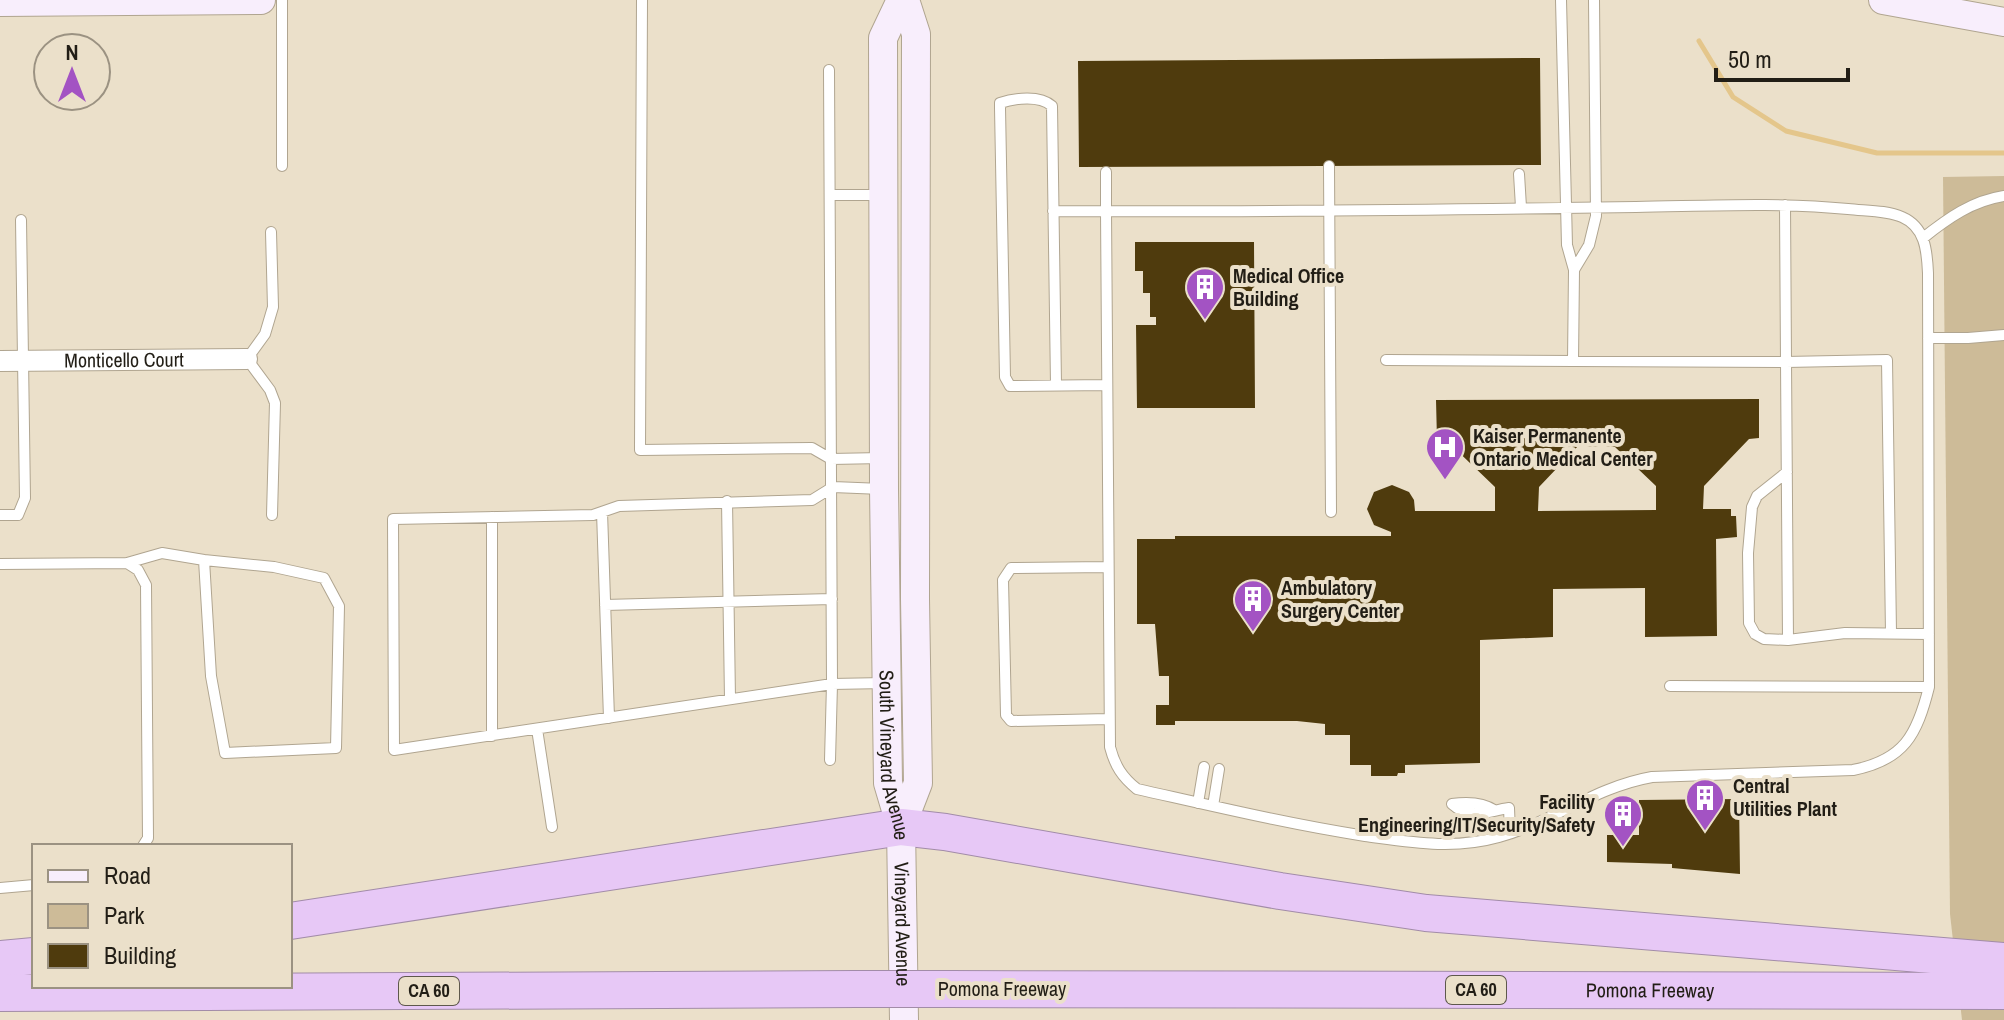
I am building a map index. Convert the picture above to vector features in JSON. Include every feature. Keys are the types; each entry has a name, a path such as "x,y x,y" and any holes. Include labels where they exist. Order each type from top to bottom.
{"highway":[{"path":"292,921 901,827 1426,913 2004,961"},
{"path":"0,959 32,956"},
{"name":"Pomona Freeway","path":"0,993 857,989 2004,991"}],"main road":[{"path":"0,2 261,0"},
{"name":"South Vineyard Avenue","path":"901,827 888,783 883,38 903,0"},
{"name":"South Vineyard Avenue","path":"901,827 918,783 915,599 916,34 903,0"},
{"path":"1883,0 2004,22"},
{"name":"Vineyard Avenue","path":"901,827 904,1020"}],"street":[{"name":"Monticello Court","path":"0,361 247,359"}],"lane":[{"path":"282,0 282,166"},
{"path":"642,0 640,450 812,448 831,459 884,458"},
{"path":"1561,0 1567,245 1574,270 1573,361"},
{"path":"1574,270 1589,245 1596,208 1594,0"},
{"path":"829,70 833,487 830,760"},
{"path":"1056,385 1052,106 1042,100 1000,103 1005,377 1010,386 1107,385"},
{"path":"1329,166 1331,512"},
{"path":"1053,211 1106,211 1329,210 1521,207 1596,208 1785,205 1889,213 1913,223 1923,238 1928,273 1929,687 1920,719 1906,745 1884,761 1871,766 1824,773 1642,778 1601,790 1534,825 1451,845 1424,844 1294,825 1137,789 1114,764 1110,747 1109,719 1106,211 1106,172"},
{"path":"1519,174 1521,207"},
{"path":"830,195 884,195"},
{"path":"1923,238 1950,216 1985,199 2004,196"},
{"path":"1785,205 1788,640"},
{"path":"0,515 18,515 25,498 21,220"},
{"path":"271,232 273,307 265,334 247,359 270,390 275,403 272,515"},
{"path":"1928,338 2004,335"},
{"path":"1386,360 1887,360 1891,633"},
{"path":"1787,472 1757,496 1752,507 1748,553 1749,623 1755,634 1764,639 1788,640 1845,633 1929,634"},
{"path":"884,489 833,487 812,500 619,506 593,515 393,519 394,750 832,684 887,683"},
{"path":"727,501 730,699"},
{"path":"602,512 609,718"},
{"path":"492,517 492,736"},
{"path":"0,564 127,563 162,553 274,567 324,578 339,606 336,748 225,753 211,676 204,560"},
{"path":"127,563 138,570 146,585 148,838 144,844"},
{"path":"1108,567 1011,568 1003,580 1006,715 1011,721 1109,719"},
{"path":"605,605 832,599"},
{"path":"1670,686 1929,687"},
{"path":"537,729 552,827"},
{"path":"1198,803 1204,767"},
{"path":"1213,806 1219,769"},
{"path":"1494,810 1509,808 1510,833"},
{"path":"0,888 32,885"}],"green space":[{"path":"2004,176 2004,1020 1962,1020 1950,914 1943,177"}],"building":[{"path":"1540,58 1541,165 1079,167 1078,61"},
{"name":"Medical Office Building","path":"1135,242 1254,242 1255,408 1137,408 1136,325 1156,325 1156,317 1150,317 1150,293 1143,293 1143,271 1135,271"},
{"path":"1759,399 1759,438 1749,439 1704,486 1703,509 1731,509 1731,516 1736,516 1737,537 1716,539 1717,636 1645,637 1645,588 1553,589 1553,637 1480,640 1480,763 1405,765 1405,773 1398,773 1397,776 1371,776 1371,765 1350,765 1350,735 1325,735 1325,724 1297,721 1175,721 1175,725 1156,725 1156,705 1169,705 1169,676 1159,676 1155,624 1137,624 1137,539 1175,539 1175,536 1391,536 1391,532 1374,525 1367,509 1374,492 1392,485 1409,492 1415,511 1495,511 1495,487 1446,440 1437,440 1436,400","holes":["1578,446 1615,447 1656,486 1656,510 1538,511 1539,487"]},
{"name":"Central Utilities Plant","path":"1739,799 1740,874 1672,868 1672,864 1607,862 1607,835 1639,835 1639,800"}],"waterway":[{"path":"1699,41 1733,97 1786,131 1877,153 2004,153"}],"place":[{"name":"Medical Office Building","path":"1205,321"},
{"name":"Kaiser Permanente Ontario Medical Center","path":"1445,481"},
{"name":"Ambulatory Surgery Center","path":"1253,633"},
{"name":"Central Utilities Plant","path":"1705,832"},
{"name":"Facility Engineering/IT/Security/Safety","path":"1623,848"}]}
